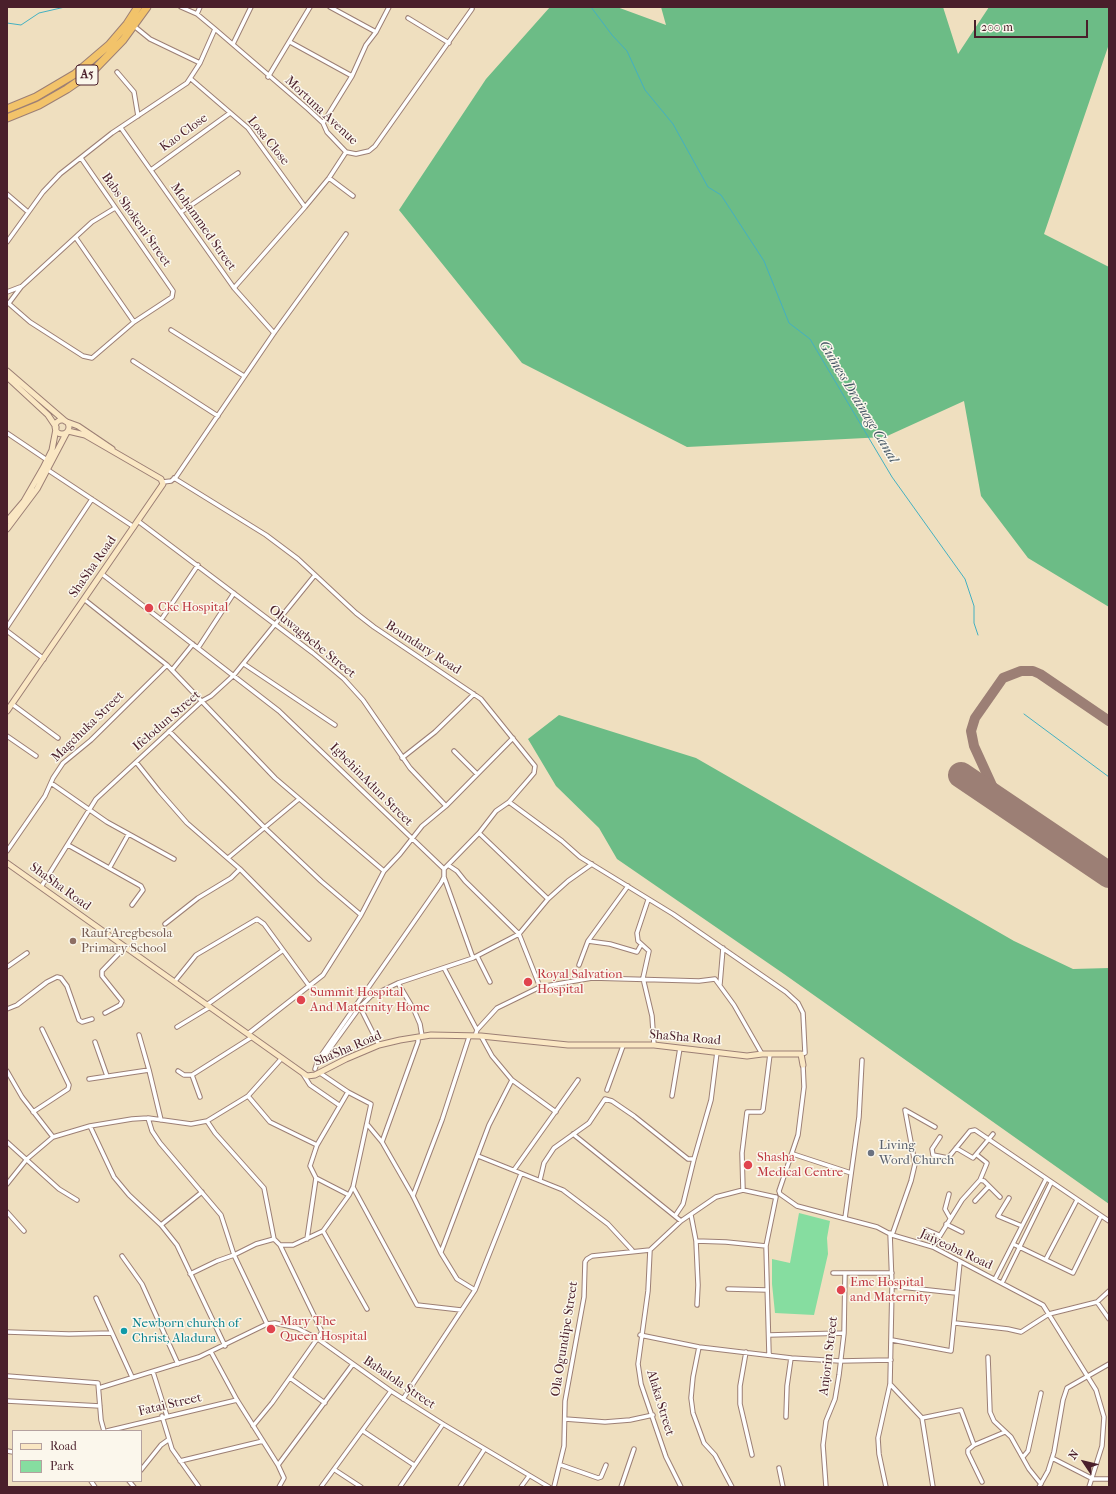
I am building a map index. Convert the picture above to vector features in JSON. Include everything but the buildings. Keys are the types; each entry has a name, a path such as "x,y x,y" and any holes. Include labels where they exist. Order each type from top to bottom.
{"highway":[{"name":"A5","path":"7,109 36,97 75,74 109,45 127,24 138,7"},
{"name":"A5","path":"7,118 39,105 93,71 134,26 147,7"}],"street":[{"name":"Mortuna Avenue","path":"181,7 197,14 323,123 327,132 346,152 363,154 375,146 472,9"},
{"path":"197,14 200,7"},
{"path":"233,44 251,7"},
{"path":"268,76 310,7"},
{"path":"330,7 376,32"},
{"path":"323,123 352,76 366,45 376,32 389,7"},
{"path":"408,18 449,43"},
{"path":"134,26 150,39 200,64"},
{"path":"7,242 28,212 60,174 121,128 191,79 200,64 215,29"},
{"path":"290,42 352,76"},
{"path":"117,72 134,92 138,116"},
{"name":"Losa Close","path":"191,79 255,136 306,207"},
{"name":"Kao Close","path":"151,170 230,113"},
{"name":"Mohammed Street","path":"121,128 234,288 274,333"},
{"path":"234,288 306,207 329,178 346,152"},
{"name":"Babs Shokeni Street","path":"81,158 173,291 172,297 134,322"},
{"path":"181,212 238,173"},
{"path":"329,178 353,196"},
{"path":"7,194 28,212"},
{"path":"76,238 134,322 94,358 88,358 30,322 8,303 21,286 92,222 115,208"},
{"path":"7,377 48,416 61,434 67,431 85,435 161,479 163,482 171,481 218,416 274,333 346,234"},
{"path":"7,292 21,286"},
{"path":"171,330 244,376"},
{"path":"132,361 218,416"},
{"path":"7,371 66,422 69,428 48,470 25,506 7,529"},
{"path":"7,521 24,501 47,460 52,450 58,422 66,422 78,426 99,439 115,452"},
{"path":"7,433 47,460"},
{"path":"48,470 134,527"},
{"name":"Boundary Road","path":"174,478 266,535 298,559 356,613 374,627 427,664 474,694 488,706 535,766 536,770 509,802 496,811 479,832 444,869"},
{"name":"ShaSha Road","path":"7,711 158,494 163,482"},
{"path":"7,628 92,499"},
{"name":"Oluwagbebe Street","path":"138,521 313,653 344,679 364,700 380,722 402,758 446,806"},
{"path":"161,620 198,565"},
{"name":"IgbehinAdun Street","path":"102,574 280,711 412,840 444,869"},
{"name":"Ifelodun Street","path":"41,888 100,794 202,701 234,675 274,624 316,575"},
{"path":"198,648 234,593"},
{"path":"84,600 167,665 253,755 298,799 384,871"},
{"path":"7,631 44,659"},
{"path":"172,670 193,644"},
{"path":"244,664 335,725"},
{"name":"Magchuka Street","path":"7,851 45,796 63,763 91,740 167,665"},
{"path":"402,758 435,732 474,694"},
{"path":"12,704 58,738"},
{"path":"169,731 265,828 321,881 361,915"},
{"path":"7,736 36,756"},
{"path":"178,1071 184,1075 192,1074 244,1044 251,1035 323,975 361,915 384,871 412,840 422,826 446,806 513,738"},
{"path":"454,751 477,774"},
{"path":"136,762 159,791 187,822 240,869 310,939"},
{"path":"51,783 89,810 128,834 174,859"},
{"path":"228,858 298,799"},
{"path":"509,802 592,864 648,900 673,914 786,992 798,1003 803,1013 805,1025 805,1053 801,1054 804,1087 801,1121 793,1154 783,1180 780,1194 775,1197 743,1190 716,1197 681,1221 650,1250"},
{"path":"479,832 548,899"},
{"path":"110,867 128,834"},
{"path":"68,845 110,867 143,888 142,893 132,905"},
{"name":"ShaSha Road","path":"7,863 282,1058 310,1076 320,1073 346,1059 379,1046 420,1036 469,1037 476,1033 481,1036 568,1045 654,1045 747,1056 762,1054 801,1054"},
{"path":"315,1069 318,1060 360,1007 371,996 398,984 475,957 519,934 548,899 568,881 592,864"},
{"path":"448,865 457,871 465,881 519,934 540,987"},
{"path":"165,924 198,898 231,878 240,869"},
{"path":"444,869 444,877 475,957 490,982"},
{"path":"310,1076 444,877"},
{"path":"579,965 588,941 628,886"},
{"path":"648,900 637,932 638,941 649,951 643,978 652,1016 654,1045"},
{"path":"175,981 196,955 254,920 260,920 310,986"},
{"path":"588,941 610,944 637,952 641,945"},
{"path":"104,1014 120,1005 122,1001 102,976 102,971 125,947"},
{"path":"720,984 723,948"},
{"path":"178,1027 209,1006 282,951"},
{"path":"7,967 27,953"},
{"path":"444,968 476,1033 497,1008 540,987 592,978 643,978 699,981 715,979 720,984 762,1054"},
{"path":"7,1009 57,977 61,978 67,986 79,1020 82,1022 92,1019"},
{"path":"382,1142 420,1036 420,1024 414,1010 398,984"},
{"path":"360,1001 360,1007 379,1046"},
{"path":"33,1112 68,1089 69,1085 42,1029"},
{"path":"139,1035 161,1120"},
{"path":"481,1036 492,1056 512,1080 556,1112"},
{"path":"413,1196 442,1120 469,1037"},
{"path":"95,1042 108,1076"},
{"path":"607,1090 623,1046"},
{"path":"672,1096 680,1048"},
{"path":"675,1216 683,1204 694,1159 712,1100 717,1052"},
{"path":"743,1190 742,1153 747,1112 761,1112 763,1110 770,1054"},
{"path":"7,1184 27,1159 54,1137 90,1126 148,1118 191,1124 207,1121 248,1096 282,1058"},
{"path":"845,1218 859,1117 862,1060"},
{"path":"89,1079 149,1070"},
{"path":"7,1071 33,1112 54,1137"},
{"path":"302,1072 310,1085 339,1105"},
{"path":"280,1245 293,1245 323,1231 349,1195 353,1187 371,1104 348,1092 320,1073"},
{"path":"192,1074 200,1097"},
{"path":"441,1253 489,1125 512,1080"},
{"path":"514,1170 578,1080"},
{"path":"308,1239 316,1178 310,1166 317,1145 339,1105 348,1092"},
{"path":"248,1096 270,1122 317,1145"},
{"path":"540,1180 544,1163 554,1148 589,1123 603,1101 608,1099 634,1116 688,1158 694,1159"},
{"path":"886,1487 879,1454 878,1438 890,1384 892,1340 891,1234 911,1181 915,1164 905,1110 935,1127"},
{"path":"99,1388 178,1364 211,1352 267,1324 234,1255 221,1215 160,1143 152,1131 148,1118"},
{"path":"207,1121 215,1133 264,1188 274,1239 280,1245 322,1330 318,1339 290,1378 253,1426"},
{"path":"366,1124 382,1142 413,1196 441,1253 457,1279 475,1290"},
{"path":"90,1126 114,1177 129,1195 161,1225 177,1245 225,1346"},
{"path":"940,1137 932,1149 932,1155 948,1158 972,1129 1109,1221"},
{"path":"573,1134 681,1221"},
{"path":"956,1148 972,1158 977,1156 993,1134"},
{"path":"7,1142 58,1189 77,1200"},
{"path":"793,1154 851,1173"},
{"path":"478,1156 563,1190 608,1224 632,1250"},
{"path":"933,1247 964,1196 980,1180 987,1163 977,1156"},
{"path":"403,1399 475,1290 521,1174"},
{"path":"316,1178 349,1195"},
{"path":"980,1180 982,1179 1000,1197"},
{"path":"995,1279 1046,1179"},
{"path":"1002,1283 1051,1183"},
{"path":"975,1201 989,1186"},
{"path":"353,1187 417,1305 461,1310"},
{"path":"161,1225 202,1192"},
{"name":"Jaiyeoba Road","path":"780,1194 797,1206 845,1218 933,1247 1043,1305 1096,1390 1104,1417 1104,1433 1093,1479 1089,1487"},
{"path":"949,1194 945,1210 950,1218"},
{"path":"769,1354 766,1290 768,1273 766,1246 775,1197"},
{"path":"1009,1198 998,1216 1022,1226"},
{"path":"1046,1260 1077,1200"},
{"path":"7,1212 24,1231"},
{"path":"1028,1213 1035,1216"},
{"path":"691,1215 696,1241 698,1285 697,1305"},
{"path":"1013,1244 1020,1246 1073,1273 1101,1216"},
{"path":"946,1224 962,1232"},
{"path":"926,1230 939,1235"},
{"path":"323,1231 367,1309"},
{"path":"190,1274 216,1260 234,1255 256,1244 274,1239"},
{"path":"696,1241 766,1246"},
{"name":"Ola Ogundipe Street","path":"554,1487 561,1465 564,1446 565,1401 584,1297 585,1262 592,1256 632,1250 650,1250"},
{"name":"Alaka Street","path":"650,1250 648,1291 640,1335 638,1364 641,1384 653,1415 666,1457 681,1487"},
{"path":"122,1256 142,1284 178,1364"},
{"path":"892,1340 951,1351 960,1262"},
{"path":"833,1273 892,1273"},
{"name":"Anjorin Street","path":"826,1487 823,1445 825,1426 835,1399 844,1332 845,1274"},
{"path":"892,1286 956,1293"},
{"path":"728,1289 766,1290"},
{"path":"954,1324 1008,1329 1021,1332 1049,1314 1097,1302 1109,1291"},
{"path":"96,1298 132,1377"},
{"path":"1097,1302 1109,1319"},
{"name":"Babalola Street","path":"267,1324 275,1323 297,1328 318,1339 403,1399 484,1450 549,1487"},
{"path":"7,1332 69,1334 112,1333"},
{"path":"769,1335 844,1332"},
{"path":"640,1335 699,1346 792,1358 840,1361 891,1360"},
{"path":"699,1346 692,1377 691,1398 694,1413 704,1443 715,1455 732,1487"},
{"path":"211,1352 237,1400 278,1465 284,1478 279,1487"},
{"path":"746,1352 740,1386 740,1404 752,1455"},
{"path":"988,1357 990,1412 994,1421 1011,1437 1040,1486"},
{"path":"786,1417 787,1386 792,1358"},
{"path":"278,1465 353,1364"},
{"path":"1040,1486 1052,1458 1064,1393 1069,1385 1109,1364"},
{"path":"153,1372 167,1416"},
{"path":"7,1376 95,1382 99,1384 100,1406 106,1430"},
{"path":"290,1378 325,1403"},
{"path":"890,1384 922,1418 933,1487"},
{"path":"321,1487 335,1470 391,1391"},
{"path":"1023,1458 1028,1451 1041,1393"},
{"name":"Fatai Street","path":"110,1430 162,1416 237,1400"},
{"path":"7,1401 100,1406"},
{"path":"922,1418 959,1409 961,1410 974,1445"},
{"path":"565,1419 604,1422 630,1420 653,1415"},
{"path":"162,1416 168,1440 180,1461 199,1487"},
{"path":"400,1487 443,1424"},
{"path":"362,1431 414,1465"},
{"path":"1104,1433 1109,1431"},
{"path":"982,1482 968,1453 968,1450 974,1445 1006,1432"},
{"path":"142,1469 161,1445 168,1440"},
{"path":"180,1461 263,1441"},
{"path":"621,1487 634,1449"},
{"path":"460,1487 484,1450"},
{"path":"1052,1458 1093,1479 1109,1479"},
{"path":"561,1465 598,1478 601,1477 606,1465"},
{"path":"779,1468 783,1487"},
{"path":"335,1470 361,1487"},
{"path":"521,1487 528,1476"}],"green space":[{"path":"550,7 617,7 666,25 661,7 943,7 958,54 989,7 1109,7 1109,44 1044,234 1109,267 1109,607 1028,558 981,496 964,401 885,437 687,447 522,363 399,210 486,79"},
{"path":"559,715 696,758 1014,941 1073,969 1109,968 1109,1204 784,974 617,859 599,828 556,786 528,739"},
{"path":"799,1213 830,1221 827,1238 828,1254 814,1315 775,1313 772,1284 772,1259 790,1263"}],"waterway":[{"path":"7,23 21,25 39,13 65,7"},
{"name":"Guiness Drainage Canal","path":"591,7 612,35 627,51 645,90 673,124 708,187 721,195 764,261 789,323 810,339 892,477 965,579 974,606 974,623 978,635"},
{"path":"1024,714 1109,777"}],"taxiway":[{"path":"1003,803 995,792 974,746 971,731 975,718 1003,678 1021,671 1033,671 1040,674 1109,721"}],"runway":[{"path":"961,775 1109,875"}],"place":[{"name":"Ckc Hospital","path":"149,608"},
{"name":"Rauf Aregbesola Primary School","path":"73,941"},
{"name":"Royal Salvation Hospital","path":"528,982"},
{"name":"Summit Hospital And Maternity Home","path":"301,1000"},
{"name":"Living Word Church","path":"871,1153"},
{"name":"Shasha Medical Centre","path":"748,1165"},
{"name":"Emc Hospital and Maternity","path":"841,1290"},
{"name":"Mary The Queen Hospital","path":"271,1329"},
{"name":"Newborn church of Christ, Aladura","path":"124,1331"}]}
